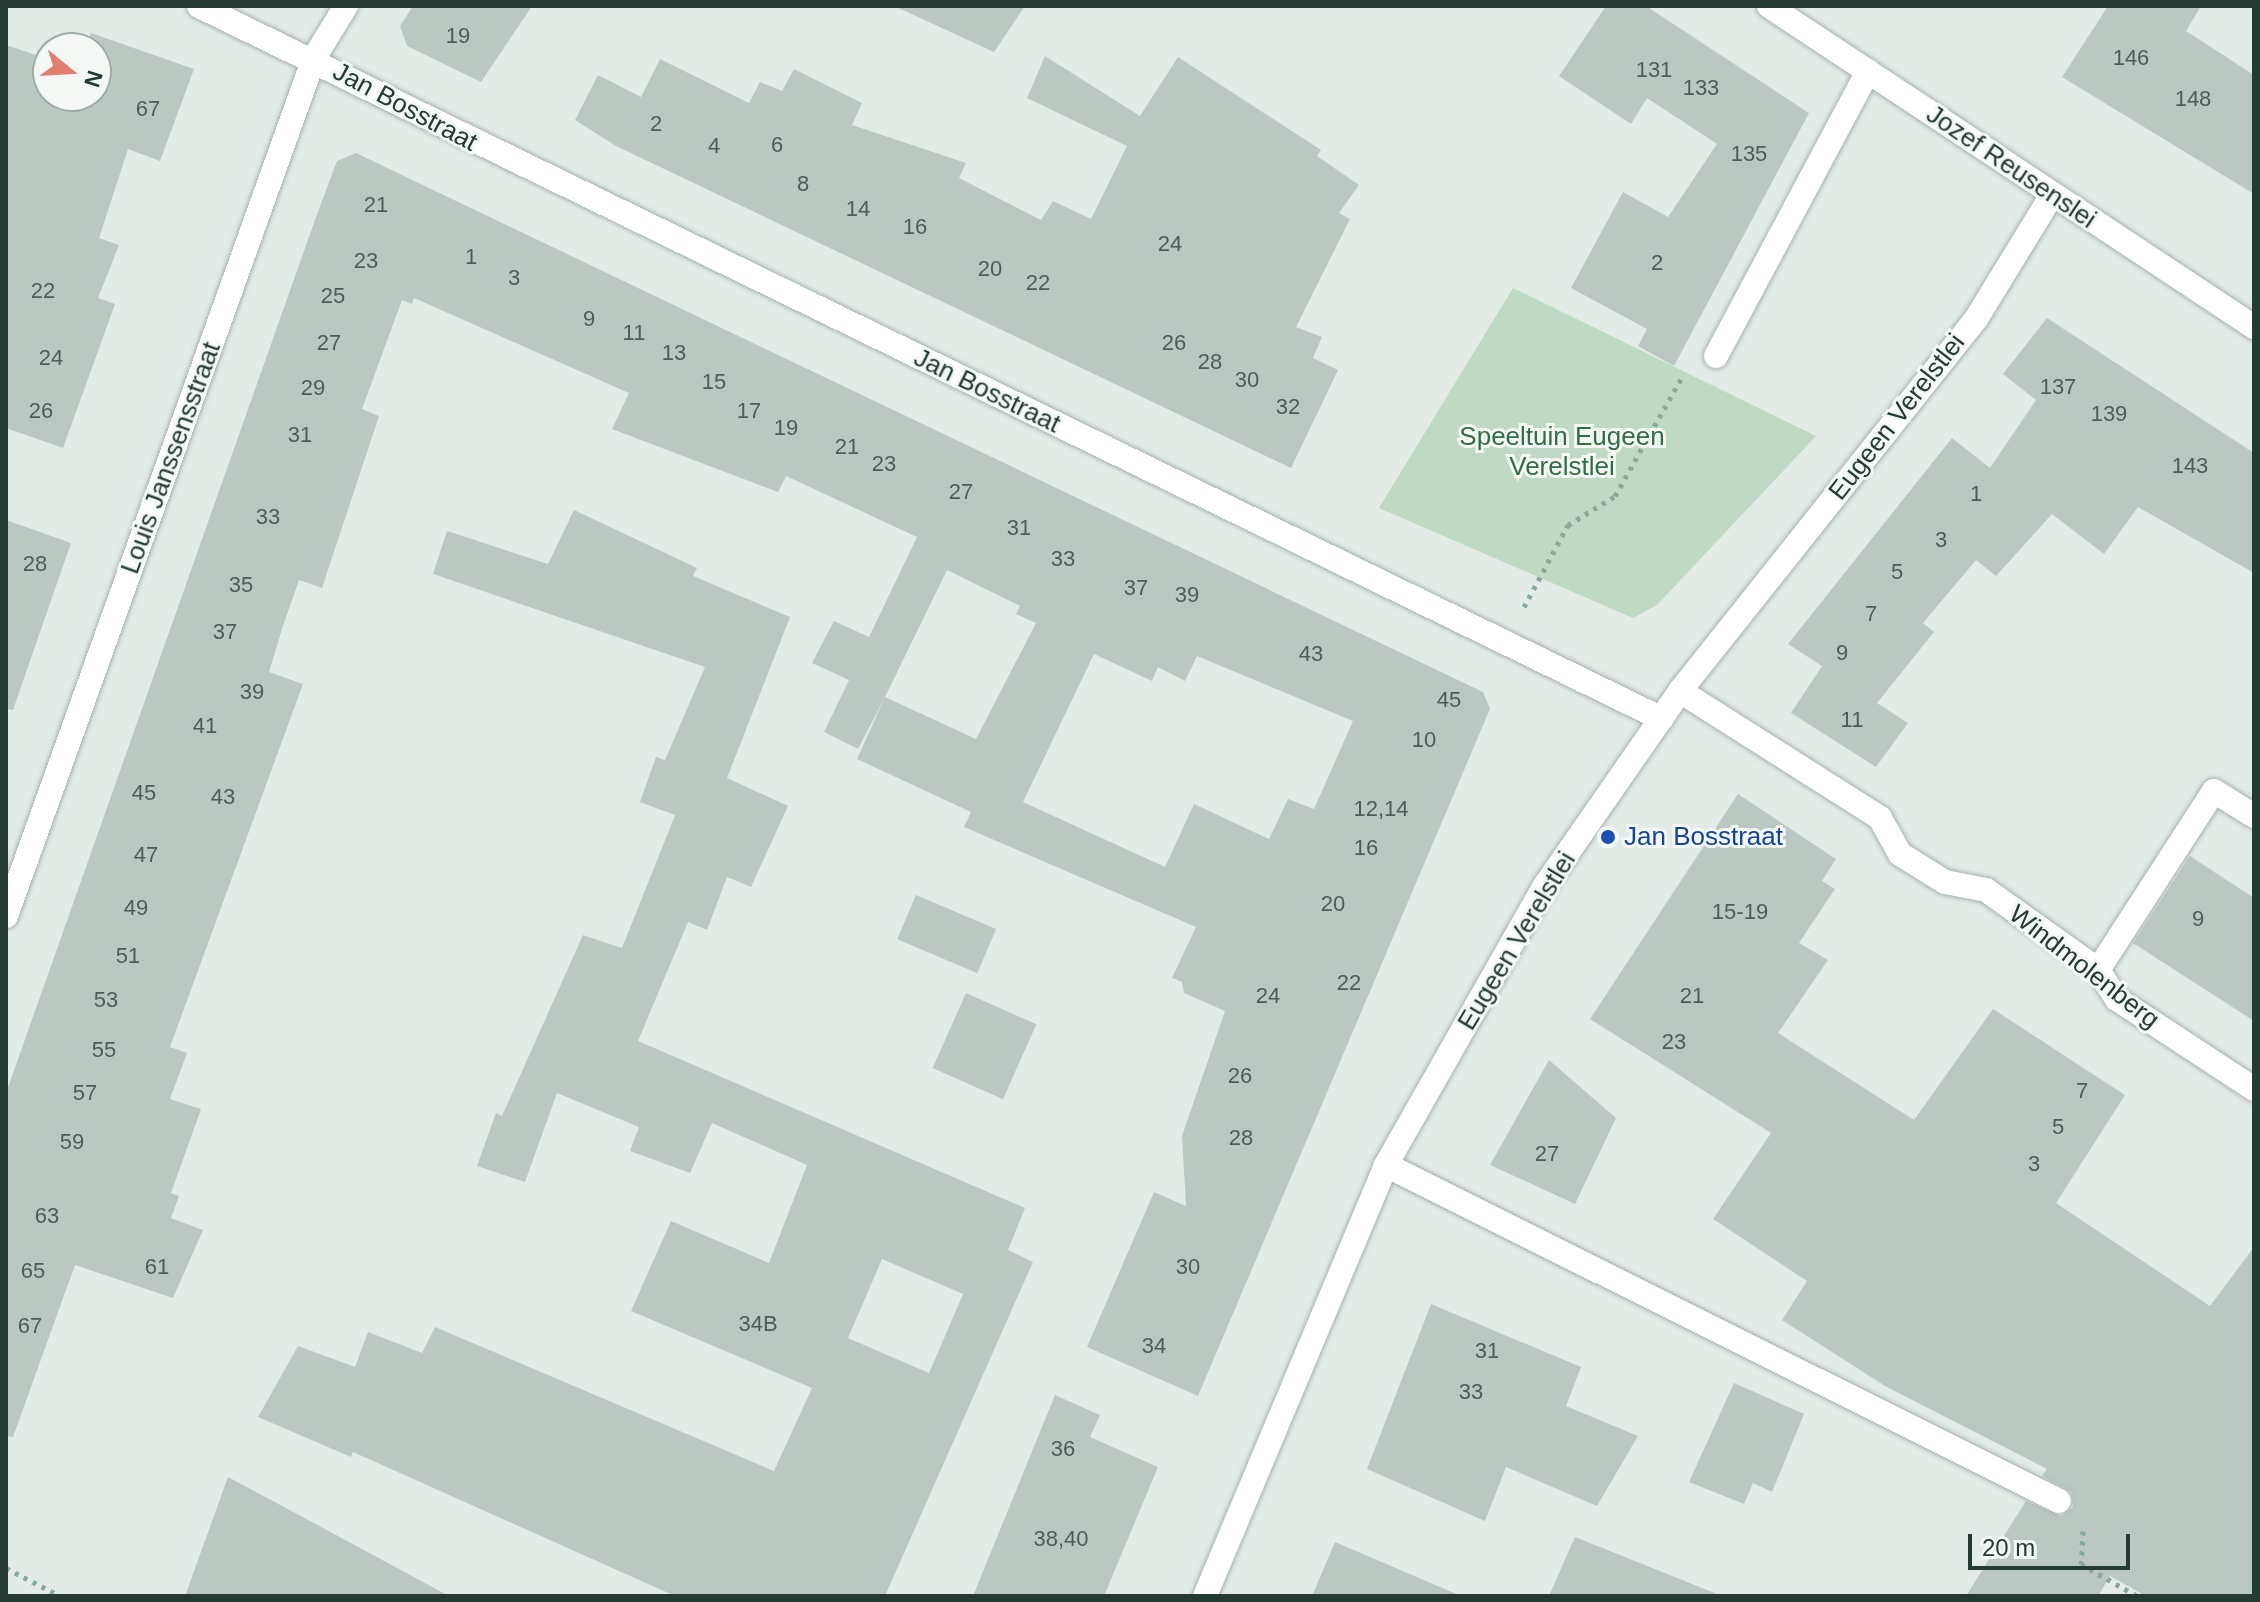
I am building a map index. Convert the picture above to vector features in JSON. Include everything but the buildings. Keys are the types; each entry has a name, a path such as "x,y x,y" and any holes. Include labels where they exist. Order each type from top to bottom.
{"street":[{"name":"Jan Bosstraat","path":"199,6 314,58 385,101 1506,640 1662,719"},
{"name":"Louis Janssensstraat","path":"6,916 314,58 346,6"},
{"name":"Jozef Reusenslei","path":"1769,6 2254,327"},
{"path":"1716,356 1868,71"},
{"name":"Eugeen Verelstlei","path":"1205,1596 1386,1165 1544,887 1680,691 1976,319 2052,195"},
{"name":"Windmolenberg","path":"1680,691 1880,818 1900,854 1945,882 1986,890 2098,970 2117,999 2254,1089"},
{"path":"2098,970 2214,791 2254,816"},
{"path":"1386,1165 2059,1501"}],"path":[{"path":"1506,640 1568,525 1615,496 1676,381 1716,356"},
{"path":"2059,1501 2084,1514 2081,1564 2137,1596"},
{"path":"6,1568 60,1596"}],"green space":[{"name":"Speeltuin Eugeen Verelstlei","path":"1513,288 1816,436 1657,605 1633,618 1379,508"}],"place":[{"name":"Jan Bosstraat","path":"1608,837"}]}
